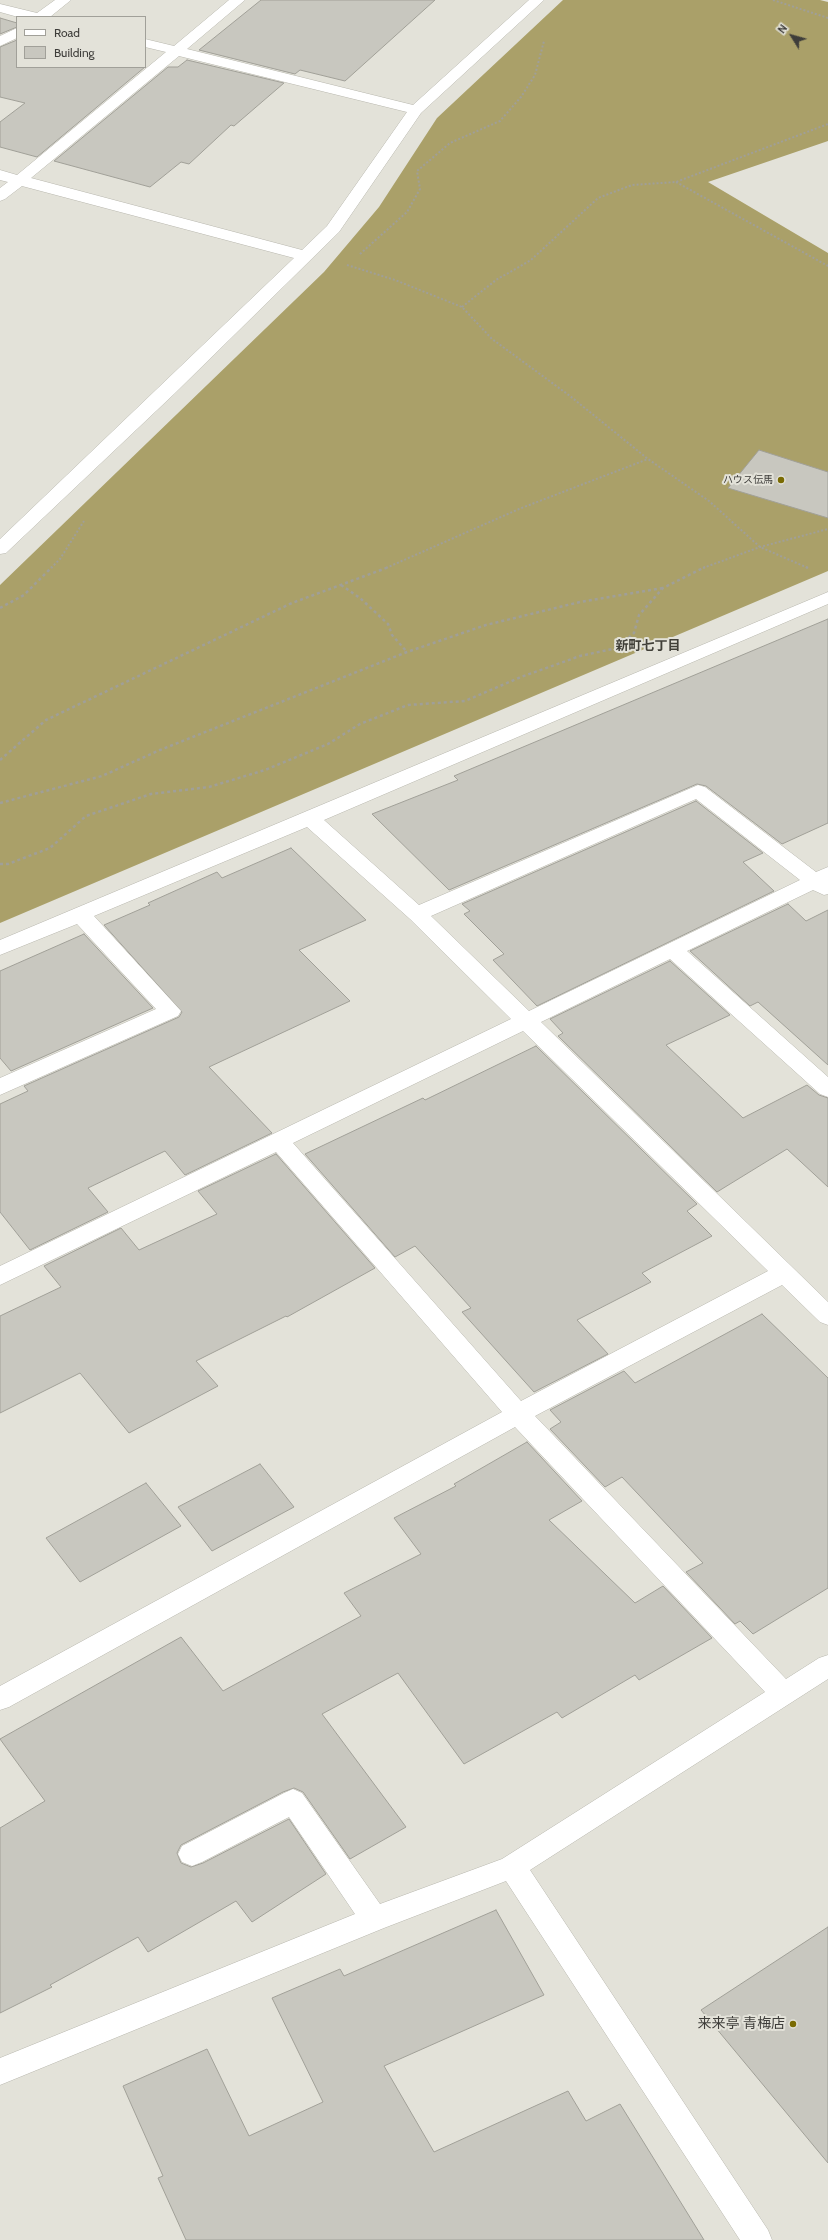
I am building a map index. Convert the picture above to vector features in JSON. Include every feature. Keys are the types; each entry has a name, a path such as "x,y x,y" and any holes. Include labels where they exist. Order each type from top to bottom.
{"street":[{"path":"42,16 64,0"},
{"path":"0,196 238,0"},
{"path":"0,549 168,390 333,229 416,110 537,0"},
{"path":"0,8 31,16"},
{"path":"0,42 16,33"},
{"path":"146,43 416,110"},
{"path":"0,175 305,256"},
{"path":"0,948 310,818 828,597"},
{"path":"417,914 698,791 824,882"},
{"path":"310,818 417,914 783,1274 828,1316"},
{"path":"0,1276 672,950 824,882"},
{"path":"0,1087 170,1011 80,914"},
{"path":"672,950 828,1089"},
{"path":"279,1141 518,1414 783,1694"},
{"path":"0,1698 518,1414 783,1274"},
{"path":"0,2072 374,1919 512,1867 828,1666"},
{"path":"192,1854 294,1801 374,1919"},
{"path":"512,1867 757,2240"}],"path":[{"path":"773,0 828,18"},
{"path":"360,254 407,212 420,190 417,171 450,143 472,132 500,121 521,97 535,75 543,42 548,37"},
{"path":"462,307 496,280 530,260 598,198 632,185 676,182 828,124"},
{"path":"676,182 828,266"},
{"path":"305,256 348,265 462,307 492,339 570,396 648,459 708,501 760,547 811,569"},
{"path":"348,265 354,260"},
{"path":"0,760 46,720 292,603 397,564 519,509 648,459"},
{"path":"0,803 102,776 160,750 407,652 486,625 580,602 663,588 707,566 760,547 828,529"},
{"path":"341,585 360,598 388,624 392,635 407,652"},
{"path":"0,864 8,864 50,848 86,816 151,794 209,787 265,770 328,744 360,724 408,705 465,701 521,677 580,656 617,648 634,633 638,615 663,588"}],"shaded area":[{"path":"563,0 820,0 828,2 828,141 708,182 828,253 828,571 0,923 0,585 324,272 379,207 437,118"}],"building":[{"path":"261,0 435,0 345,81 300,70 295,74 199,50"},
{"path":"0,18 16,23 16,27 0,34"},
{"path":"16,40 16,68 144,68 37,157 0,147 0,122 25,103 0,97 0,47"},
{"path":"187,60 284,83 234,126 231,125 189,164 181,162 150,187 54,161 168,67 178,67"},
{"name":"ハウス伝馬","path":"759,450 828,472 828,518 728,488"},
{"path":"828,619 828,823 782,844 706,786 697,784 449,890 372,814 458,780 454,776"},
{"path":"696,801 763,853 743,862 774,891 537,1006 493,960 504,954 464,914 470,911 462,904"},
{"path":"291,848 366,920 299,950 350,1001 209,1067 272,1133 185,1175 165,1151 88,1188 108,1212 30,1250 0,1212 0,1104 28,1091 24,1086 179,1017 182,1012 104,925 150,905 148,903 217,872 222,878"},
{"path":"788,904 806,921 828,910 828,1065 758,1002 750,1006 690,951"},
{"path":"84,934 153,1008 11,1071 0,1058 0,971"},
{"path":"670,961 730,1015 666,1045 743,1118 807,1085 819,1095 828,1098 828,1187 787,1149 717,1192 558,1036 563,1033 550,1019"},
{"path":"536,1046 697,1204 687,1211 712,1236 642,1273 651,1282 577,1320 608,1354 534,1392 462,1312 471,1308 415,1246 395,1257 305,1154 423,1098 425,1100"},
{"path":"276,1154 375,1268 287,1317 286,1316 196,1361 218,1386 129,1433 80,1373 0,1413 0,1316 61,1287 44,1266 121,1228 139,1250 217,1214 198,1191"},
{"path":"762,1314 828,1378 828,1588 753,1634 740,1621 735,1624 686,1572 703,1563 622,1477 605,1487 550,1429 561,1422 550,1410 624,1371 635,1383"},
{"path":"527,1442 582,1501 549,1520 635,1603 663,1586 712,1638 639,1680 635,1675 562,1718 557,1712 464,1764 398,1673 322,1714 406,1827 350,1859 303,1792 294,1788 283,1792 181,1845 177,1853 181,1863 191,1867 203,1863 289,1819 326,1874 252,1922 236,1901 148,1952 138,1937 50,1985 52,1987 0,2013 0,1828 45,1801 0,1739 181,1637 223,1691 361,1616 344,1593 421,1554 394,1518 456,1486 454,1484"},
{"path":"260,1464 294,1507 212,1551 178,1507"},
{"path":"146,1483 181,1526 80,1582 46,1538"},
{"path":"496,1910 544,1995 384,2066 434,2152 568,2091 586,2121 620,2104 704,2240 186,2240 158,2178 163,2176 123,2086 207,2049 249,2136 323,2102 272,1998 340,1969 344,1976"},
{"path":"828,1927 828,2163 701,2010"}],"place":[{"name":"ハウス伝馬","path":"781,480"},
{"name":"来来亭 青梅店","path":"793,2024"}],"district":[{"name":"新町七丁目","path":"648,646"}]}
